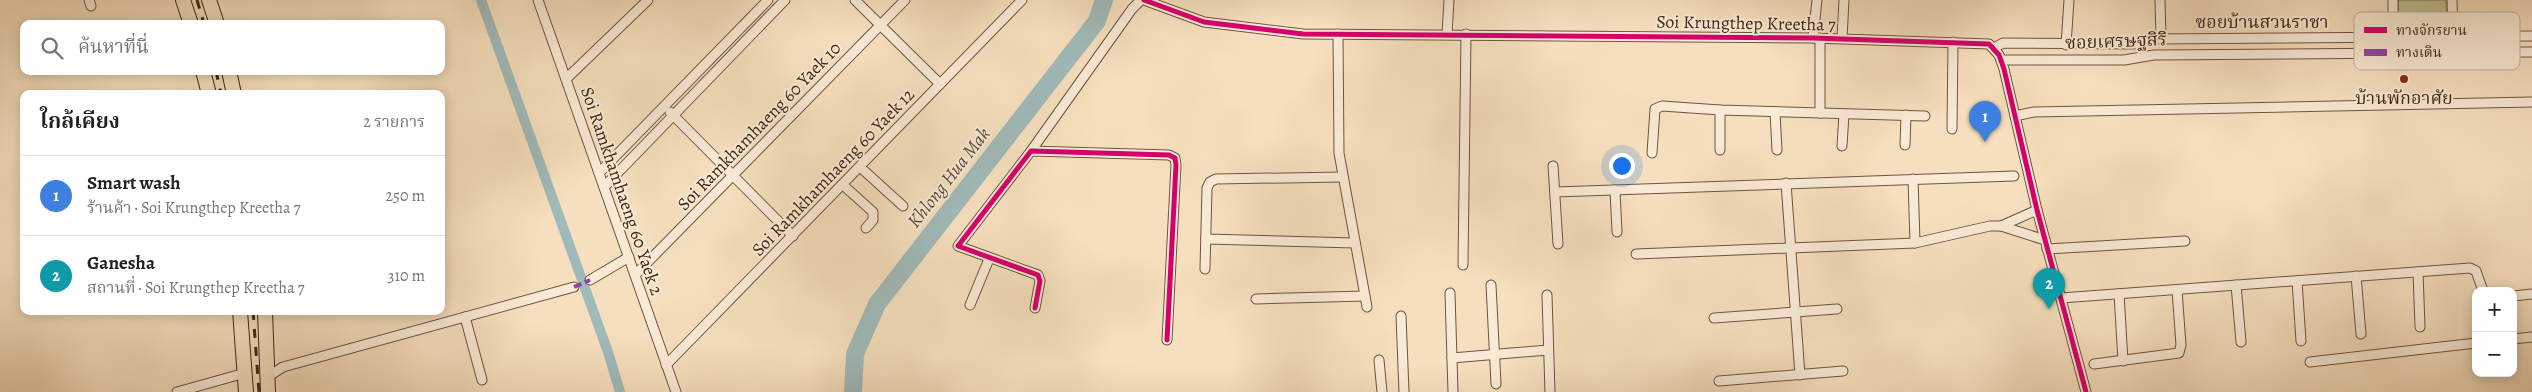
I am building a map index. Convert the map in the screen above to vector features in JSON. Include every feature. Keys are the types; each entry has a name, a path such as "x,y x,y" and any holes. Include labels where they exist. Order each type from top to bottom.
{"main road":[{"path":"183,0 190,20"},
{"path":"209,0 216,20"},
{"path":"204,75 208,90"},
{"path":"230,75 233,90"},
{"path":"240,315 246,392"},
{"path":"265,315 269,376 268,392"},
{"path":"269,376 274,392"}],"street":[{"name":"Soi Ramkhamhaeng 60 Yaek 2","path":"538,0 676,392"},
{"path":"566,79 648,0"},
{"path":"599,173 768,0"},
{"path":"604,187 785,0"},
{"path":"856,0 940,84"},
{"name":"Soi Ramkhamhaeng 60 Yaek 10","path":"635,275 905,0"},
{"name":"Soi Ramkhamhaeng 60 Yaek 12","path":"666,365 1022,0"},
{"path":"1036,308 1040,281 1038,275 989,259 958,246 1031,151 1132,9 1142,0"},
{"name":"Soi Krungthep Kreetha 7","path":"1142,0 1204,22 1304,34 1842,38 1982,43 1994,48"},
{"path":"1447,34 1449,0"},
{"path":"1817,0 1820,113"},
{"path":"1842,38 1844,0"},
{"path":"2066,45 2069,0"},
{"path":"2160,0 2161,39"},
{"path":"736,32 746,41"},
{"path":"1338,34 1338,153 1367,307"},
{"path":"1463,265 1466,34"},
{"name":"ซอยบ้านสวนราชา","path":"1994,48 2003,43 2066,45 2137,44 2152,39 2354,37"},
{"path":"1952,129 1953,42"},
{"path":"1994,48 2001,60 2037,210 2086,392"},
{"name":"ซอยเศรษฐสิริ","path":"2001,60 2124,60 2154,55 2354,53"},
{"path":"2015,116 2034,112 2532,102"},
{"path":"664,106 793,236"},
{"path":"1652,153 1655,109 1657,106 1720,110 1925,116"},
{"path":"1720,110 1720,150"},
{"path":"1776,112 1777,150"},
{"path":"1842,146 1844,114"},
{"path":"1905,144 1906,115"},
{"path":"1031,151 1169,155 1175,158 1167,340"},
{"path":"1553,166 1558,244"},
{"path":"860,167 903,206"},
{"path":"1555,192 2014,176"},
{"path":"1205,269 1207,188 1210,182 1216,179 1343,178"},
{"path":"1913,179 1915,243"},
{"path":"1786,183 1800,375"},
{"path":"843,185 873,212 873,220 866,228"},
{"path":"1615,190 1617,232"},
{"path":"2001,226 2037,210"},
{"path":"1636,254 1915,243 1990,226 2001,226 2046,244 2185,241"},
{"path":"1206,238 1355,243"},
{"path":"590,280 629,257"},
{"path":"970,305 989,259"},
{"path":"2061,298 2470,268 2476,271 2482,287"},
{"path":"2418,272 2420,327"},
{"path":"2356,276 2361,334"},
{"path":"2297,281 2301,341"},
{"path":"1491,285 1496,384"},
{"path":"2236,285 2240,342"},
{"path":"269,376 283,367 574,287"},
{"path":"2094,364 2179,353 2181,345 2177,290"},
{"path":"1450,293 1453,392"},
{"path":"2119,294 2123,361"},
{"path":"2517,296 2532,294"},
{"path":"1547,295 1550,392"},
{"path":"1256,299 1365,296"},
{"path":"1714,318 1837,309"},
{"path":"1401,316 1404,392"},
{"path":"465,317 482,380"},
{"path":"2517,339 2532,338"},
{"path":"2310,362 2472,343"},
{"path":"1452,358 1548,350"},
{"path":"1379,360 1382,392"},
{"path":"1719,381 1842,372"},
{"path":"176,392 245,373"}],"green space":[{"path":"2398,0 2446,0 2446,12 2398,12"}],"waterway":[{"path":"481,0 608,352 620,392"},
{"name":"Khlong Hua Mak","path":"853,392 855,354 877,304 1097,21 1104,0"}],"railway":[{"path":"197,0 203,20"},
{"path":"217,75 220,90"},
{"path":"253,315 259,392"}],"marked path":[{"path":"574,287 590,280"}],"cycle path":[{"path":"1144,0 1204,22 1303,34 1813,38 1989,44 1999,55 2004,69 2037,210 2086,392"},
{"path":"1035,308 1040,281 1038,275 958,246 1031,151 1169,155 1175,158 1176,165 1167,340"}],"place":[{"name":"บ้านพักอาศัย","path":"2404,79"},
{"name":"Smart wash","path":"1985,142"},
{"name":"Ganesha","path":"2049,309"}]}
